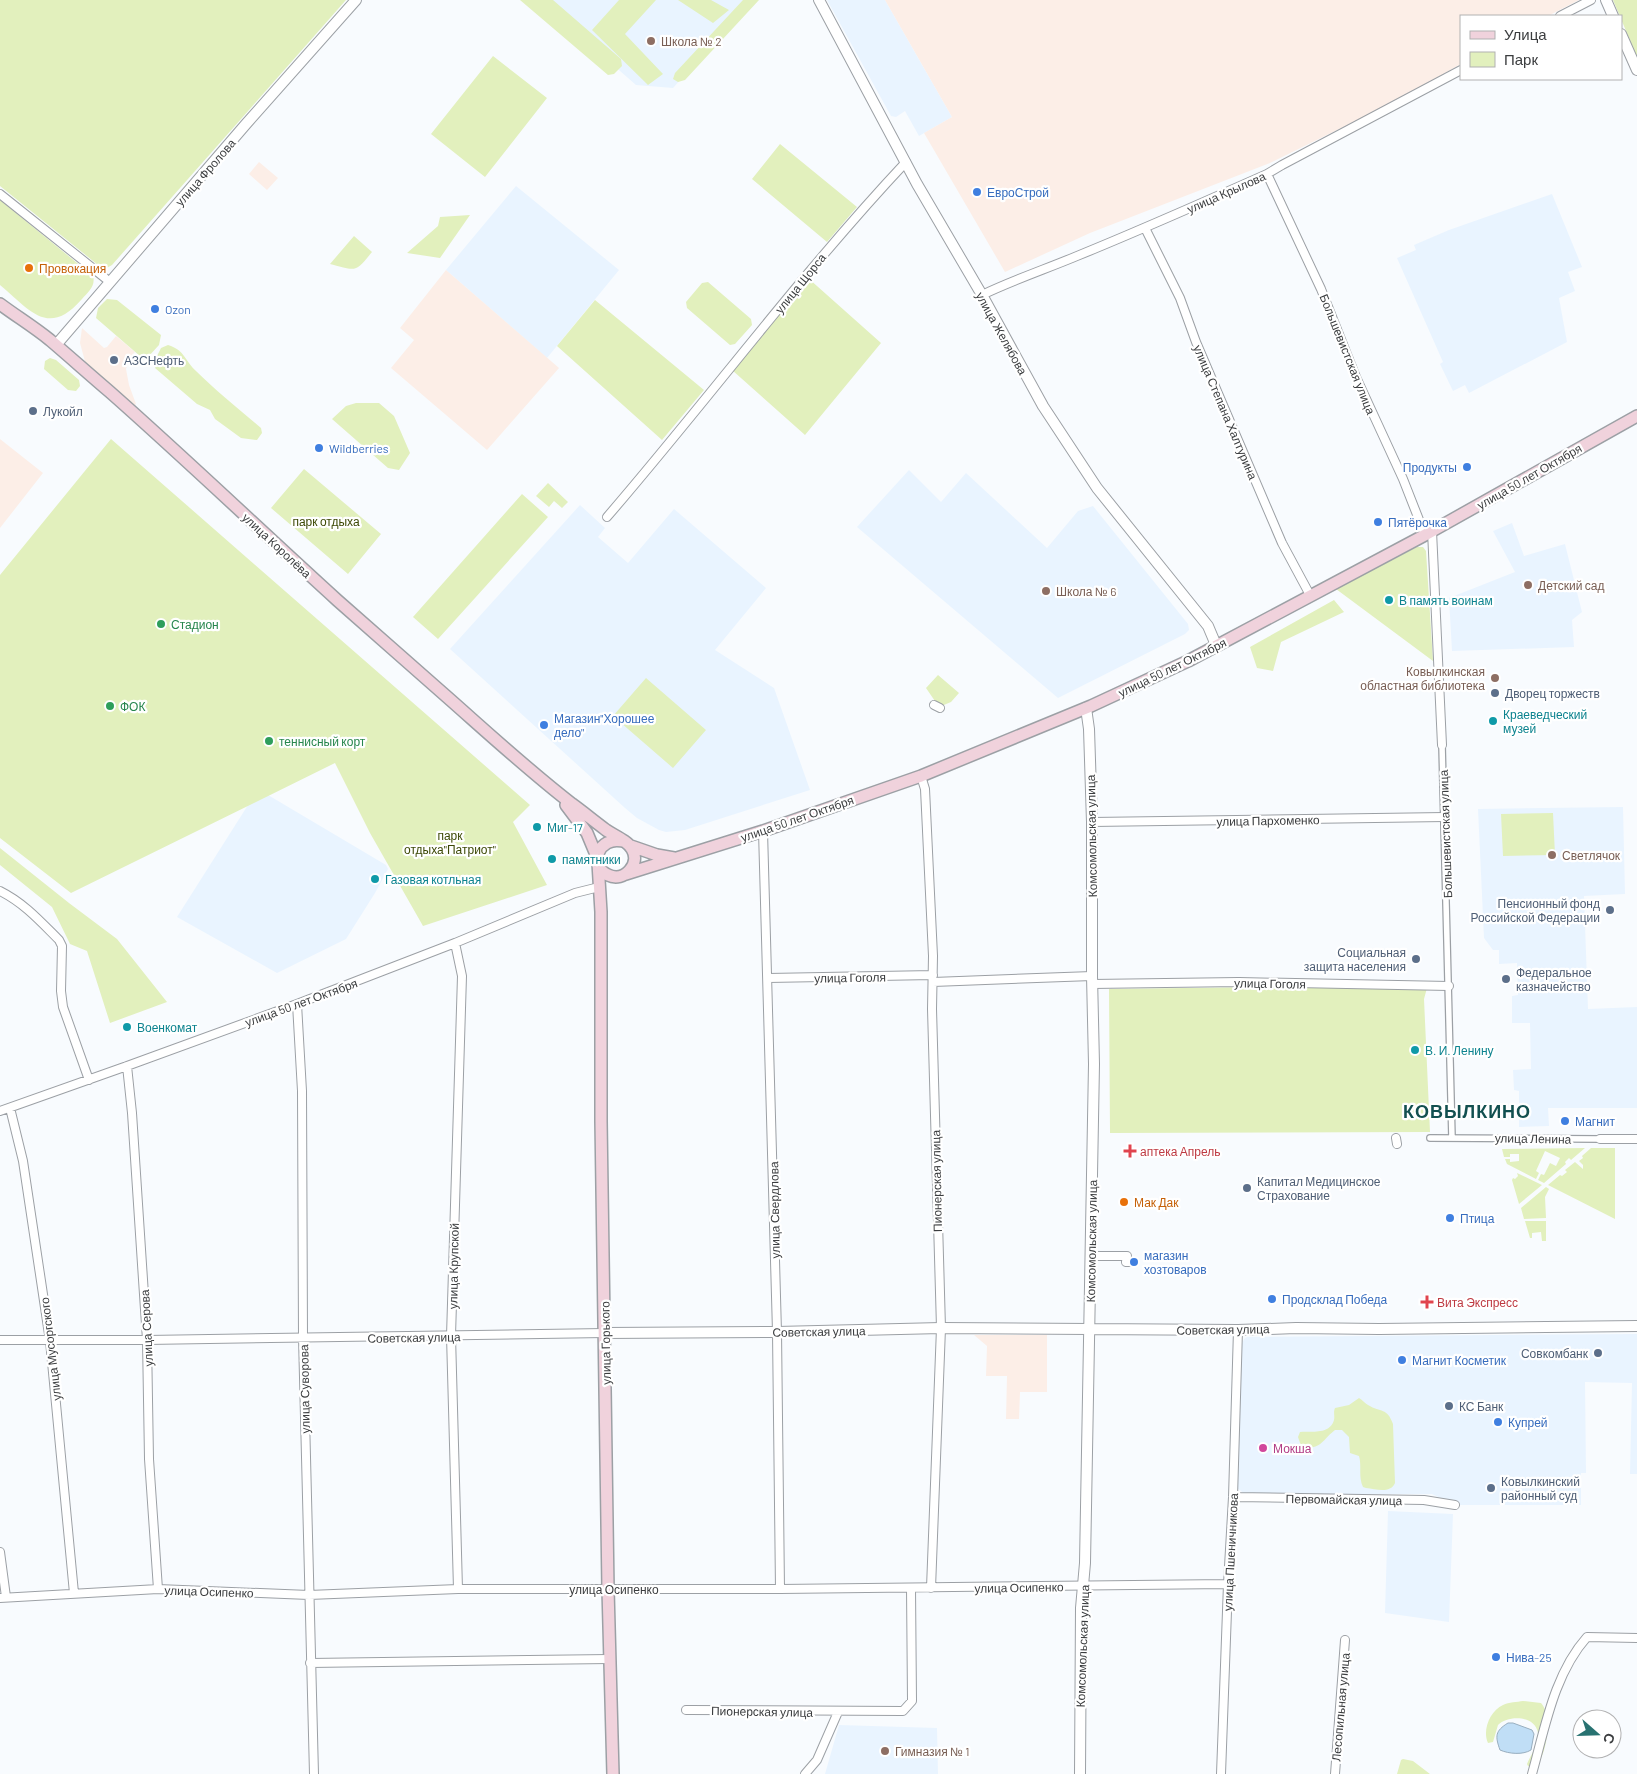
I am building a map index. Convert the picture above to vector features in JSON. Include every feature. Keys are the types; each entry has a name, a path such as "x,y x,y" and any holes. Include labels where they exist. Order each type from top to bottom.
{"main road":[{"name":"улица Королёва","path":"0,304 56,345 127,406 337,600 552,789 626,844"},
{"name":"улица 50 лет Октября","path":"623,875 763,831 920,776 1086,708 1188,661 1428,533 1637,416"},
{"name":"улица Королёва","path":"552,789 587,833 597,859"},
{"path":"613,840 626,844 634,851 634,861 630,871 615,877 606,874 599,867 597,859 601,848 604,844 613,840"},
{"name":"улица 50 лет Октября","path":"626,844 668,858 681,858"},
{"name":"улица Горького","path":"597,859 601,912"},
{"name":"улица Горького","path":"613,1774 608,1589 601,1121 601,912 602,898 606,888 612,881 623,875"}],"street":[{"name":"улица Фролова","path":"56,345 246,124 356,0"},
{"name":"улица Желябова","path":"819,0 917,184 982,295 1033,389 1097,488 1208,626 1216,645"},
{"path":"1562,15 1591,0"},
{"path":"1606,0 1613,15"},
{"path":"1622,36 1637,70"},
{"name":"улица Крылова","path":"982,295 1145,228 1267,174 1460,71"},
{"name":"улица Щорса","path":"607,517 862,208 906,162"},
{"name":"Большевистская улица","path":"1267,174 1321,288 1356,377 1428,533 1445,818 1452,1138"},
{"path":"0,194 110,282"},
{"name":"улица Степана Халтурина","path":"1145,228 1180,298 1196,342 1282,543 1310,596"},
{"name":"Комсомольская улица","path":"1080,1774 1081,1608 1084,1586 1092,1256 1094,1064 1090,730 1086,708"},
{"name":"Пионерская улица","path":"920,776 925,788 933,946 941,1328 931,1588"},
{"name":"улица Пархоменко","path":"1092,822 1445,818"},
{"name":"улица Свердлова","path":"763,831 777,1332 780,1589"},
{"name":"улица 50 лет Октября","path":"0,1111 296,1004 455,943 575,893 599,886"},
{"path":"0,891 27,907 59,940 62,946 61,991 63,1007 89,1080"},
{"name":"улица Крупской","path":"455,943 462,976 451,1336 458,1589"},
{"name":"улица Гоголя","path":"768,978 1092,980 1449,986"},
{"name":"улица Суворова","path":"296,1004 302,1091 302,1338 314,1774"},
{"name":"улица Серова","path":"127,1066 132,1113 147,1340 149,1459 158,1589"},
{"name":"улица Мусоргского","path":"10,1108 23,1161 50,1340 74,1593"},
{"name":"улица Ленина","path":"1430,1138 1637,1138"},
{"path":"1092,1256 1127,1256 1126,1262 1129,1262"},
{"name":"Советская улица","path":"0,1340 147,1340 777,1332 941,1328 1238,1330 1637,1326"},
{"name":"улица Пшеничникова","path":"1221,1774 1238,1330"},
{"name":"Первомайская улица","path":"1233,1497 1424,1500 1455,1505"},
{"path":"0,1552 3,1598"},
{"name":"улица Осипенко","path":"3,1598 158,1589 309,1595 458,1589 780,1589 1228,1584"},
{"name":"Пионерская улица","path":"686,1710 903,1711 912,1701 911,1588"},
{"path":"1532,1774 1553,1699 1561,1678 1580,1645 1587,1638 1598,1636 1637,1638"},
{"name":"Лесопильная улица","path":"1335,1774 1346,1640"},
{"path":"310,1663 610,1659"},
{"path":"805,1774 817,1760 838,1712"}],"shaded area":[{"name":"Школа № 2","path":"539,0 753,0 673,88 636,85"},
{"path":"827,0 885,0 952,117 919,136 905,111 896,117 891,116"},
{"path":"885,0 1579,0 1550,15 1460,15 1460,65 1386,106 1270,163 1090,233 1005,272 924,133 952,117"},
{"path":"259,162 278,178 267,190 249,174"},
{"path":"516,186 619,270 547,358 446,270"},
{"path":"1552,194 1582,267 1568,272 1575,291 1559,298 1567,342 1469,393 1465,385 1453,391 1440,364 1443,362 1397,258 1416,250 1414,245 1449,230"},
{"path":"446,270 559,368 487,450 391,368 414,340 400,328"},
{"path":"82,328 104,348 116,336 135,352 130,357 126,369 129,385 136,404 133,407 86,365 80,343"},
{"path":"0,439 43,473 0,528"},
{"name":"Школа № 6","path":"909,470 941,502 966,473 1047,548 1078,511 1093,506 1188,624 1189,630 1185,634 1058,698 857,527"},
{"path":"580,505 605,528 598,537 628,563 674,509 766,588 715,650 774,688 810,790 685,830 666,832 659,830 637,818 625,808 450,649"},
{"name":"Детский сад","path":"1512,523 1524,556 1565,544 1582,612 1572,620 1574,647 1452,651 1449,598 1515,572 1493,531"},
{"path":"268,795 386,865 388,869 346,939 277,973 177,917 248,805"},
{"path":"1623,807 1625,894 1584,896 1588,1009 1637,1007 1637,1108 1548,1108 1549,1126 1519,1127 1519,1091 1514,1090 1513,1070 1531,1069 1530,1023 1512,1023 1512,996 1518,995 1517,963 1499,964 1499,950 1493,950 1484,938 1478,809"},
{"path":"1637,1334 1637,1474 1630,1474 1632,1383 1585,1382 1586,1473 1581,1473 1581,1505 1455,1505 1432,1494 1245,1494 1237,1488 1241,1346 1247,1337"},
{"path":"974,1335 1047,1335 1047,1392 1020,1392 1019,1419 1006,1419 1007,1376 986,1376 987,1346"},
{"path":"1388,1511 1453,1514 1449,1622 1385,1613"},
{"name":"Гимназия № 1","path":"839,1725 937,1728 938,1774 825,1774"}],"green space":[{"path":"0,0 346,0 112,265 105,269 0,186"},
{"path":"520,0 553,0 621,59 622,66 614,74 608,75"},
{"path":"619,0 656,0 625,34 663,74 648,85 592,30"},
{"path":"678,0 711,0 729,10 713,23"},
{"path":"743,0 759,0 685,80 678,82 673,79 675,73"},
{"path":"1613,0 1637,0 1637,57 1622,21 1622,15 1619,15"},
{"path":"493,56 547,98 485,177 431,134"},
{"path":"780,144 857,207 827,242 752,179"},
{"path":"0,200 93,276 94,280 91,289 70,311 59,317 49,318 40,316 30,311 0,285"},
{"path":"470,215 440,258 407,253 438,226 440,217"},
{"path":"354,236 372,252 362,264 355,269 351,269 330,264"},
{"path":"808,278 881,343 805,435 732,370"},
{"path":"708,282 751,319 752,325 735,344 730,345 687,308 686,302 702,283"},
{"path":"107,299 117,300 161,335 159,345 148,357 141,357 96,318 98,308"},
{"path":"595,300 704,390 662,440 557,346"},
{"path":"168,345 178,350 192,367 261,428 262,433 257,440 241,438 215,419 210,410 197,404 155,368 156,358 161,348"},
{"path":"50,358 56,360 79,380 80,386 76,391 68,390 44,369 45,361"},
{"path":"356,403 379,403 394,416 410,453 399,470 388,468 332,419 346,406"},
{"name":"Стадион","path":"111,439 530,805 513,822 547,885 423,926 370,833 335,763 71,893 0,838 0,575"},
{"name":"парк отдыха","path":"304,469 381,534 348,574 271,508"},
{"path":"548,483 568,502 562,508 554,501 549,507 536,496"},
{"path":"522,494 548,517 438,639 413,617"},
{"path":"1417,547 1423,547 1426,551 1433,661 1336,589"},
{"path":"1334,600 1344,612 1281,642 1273,671 1257,668 1250,647"},
{"path":"938,675 959,693 951,702 939,707 926,688"},
{"path":"646,678 706,730 673,768 613,716"},
{"path":"1553,813 1555,855 1503,856 1501,814"},
{"path":"0,848 117,939 167,1002 110,1023 87,951 70,944 52,907 0,865"},
{"path":"1262,987 1427,988 1424,999 1430,1132 1110,1133 1109,989"},
{"path":"1585,1148 1571,1160 1569,1158 1565,1162 1566,1164 1544,1183 1538,1180 1541,1174 1544,1175 1550,1163 1556,1166 1560,1158 1545,1151 1536,1171 1539,1173 1536,1179 1507,1164 1505,1159 1510,1159 1510,1162 1519,1161 1519,1154 1510,1154 1510,1157 1504,1157 1502,1149"},
{"path":"1591,1148 1615,1148 1615,1219 1548,1185 1567,1172 1565,1170 1575,1162 1583,1169 1583,1165 1579,1161"},
{"path":"1517,1173 1542,1185 1519,1204 1512,1180 1518,1176"},
{"path":"1546,1187 1549,1189 1545,1197 1546,1218 1524,1219 1521,1208"},
{"path":"1525,1221 1546,1221 1546,1241 1542,1241 1541,1232 1532,1233 1532,1238 1530,1238"},
{"path":"1359,1398 1368,1405 1386,1413 1393,1424 1395,1483 1390,1489 1378,1490 1363,1487 1359,1456 1350,1453 1349,1437 1342,1430 1335,1430 1317,1446 1301,1446 1298,1437 1300,1432 1319,1431 1328,1428 1334,1420 1335,1408 1349,1405"},
{"path":"1523,1701 1541,1703 1547,1717 1545,1746 1539,1763 1534,1768 1527,1764 1538,1737 1536,1727 1532,1723 1521,1718 1514,1718 1498,1725 1493,1742 1488,1743 1486,1738 1488,1721 1498,1708 1505,1704"},
{"path":"1403,1759 1413,1761 1430,1774 1397,1774"}],"water":[{"path":"1508,1723 1532,1730 1534,1734 1531,1750 1524,1753 1516,1753 1500,1750 1497,1734"}],"place":[{"name":"Школа № 2","path":"651,41"},
{"name":"ЕвроСтрой","path":"977,192"},
{"name":"Провокация","path":"29,268"},
{"name":"Ozon","path":"155,309"},
{"name":"АЗСНефть","path":"114,360"},
{"name":"Лукойл","path":"33,411"},
{"name":"Wildberries","path":"319,448"},
{"name":"Продукты","path":"1467,467"},
{"name":"Пятёрочка","path":"1378,522"},
{"name":"Детский сад","path":"1528,585"},
{"name":"Школа № 6","path":"1046,591"},
{"name":"В память воинам","path":"1389,600"},
{"name":"Стадион","path":"161,624"},
{"name":"Ковылкинская областная библиотека","path":"1495,678"},
{"name":"Дворец торжеств","path":"1495,693"},
{"name":"ФОК","path":"110,706"},
{"name":"Краеведческий музей","path":"1493,721"},
{"name":"Магазин\"Хорошее дело\"","path":"544,725"},
{"name":"теннисный корт","path":"269,741"},
{"name":"Миг-17","path":"537,827"},
{"name":"Светлячок","path":"1552,855"},
{"name":"памятники","path":"552,859"},
{"name":"Газовая котльная","path":"375,879"},
{"name":"Пенсионный фонд Российской Федерации","path":"1610,910"},
{"name":"Социальная защита населения","path":"1416,959"},
{"name":"Федеральное казначейство","path":"1506,979"},
{"name":"Военкомат","path":"127,1027"},
{"name":"В. И. Ленину","path":"1415,1050"},
{"name":"Магнит","path":"1565,1121"},
{"name":"аптека Апрель","path":"1130,1151"},
{"name":"Капитал Медицинское Страхование","path":"1247,1188"},
{"name":"Мак Дак","path":"1124,1202"},
{"name":"Птица","path":"1450,1218"},
{"name":"магазин хозтоваров","path":"1134,1262"},
{"name":"Продсклад Победа","path":"1272,1299"},
{"name":"Вита Экспресс","path":"1427,1302"},
{"name":"Совкомбанк","path":"1598,1353"},
{"name":"Магнит Косметик","path":"1402,1360"},
{"name":"КС Банк","path":"1449,1406"},
{"name":"Купрей","path":"1498,1422"},
{"name":"Мокша","path":"1263,1448"},
{"name":"Ковылкинский районный суд","path":"1491,1488"},
{"name":"Нива-25","path":"1496,1657"},
{"name":"Гимназия № 1","path":"885,1751"}],"district":[{"name":"КОВЫЛКИНО","path":"1467,1111"}],"park label":[{"name":"парк отдыха\"Патриот\"","path":"450,842"}]}
